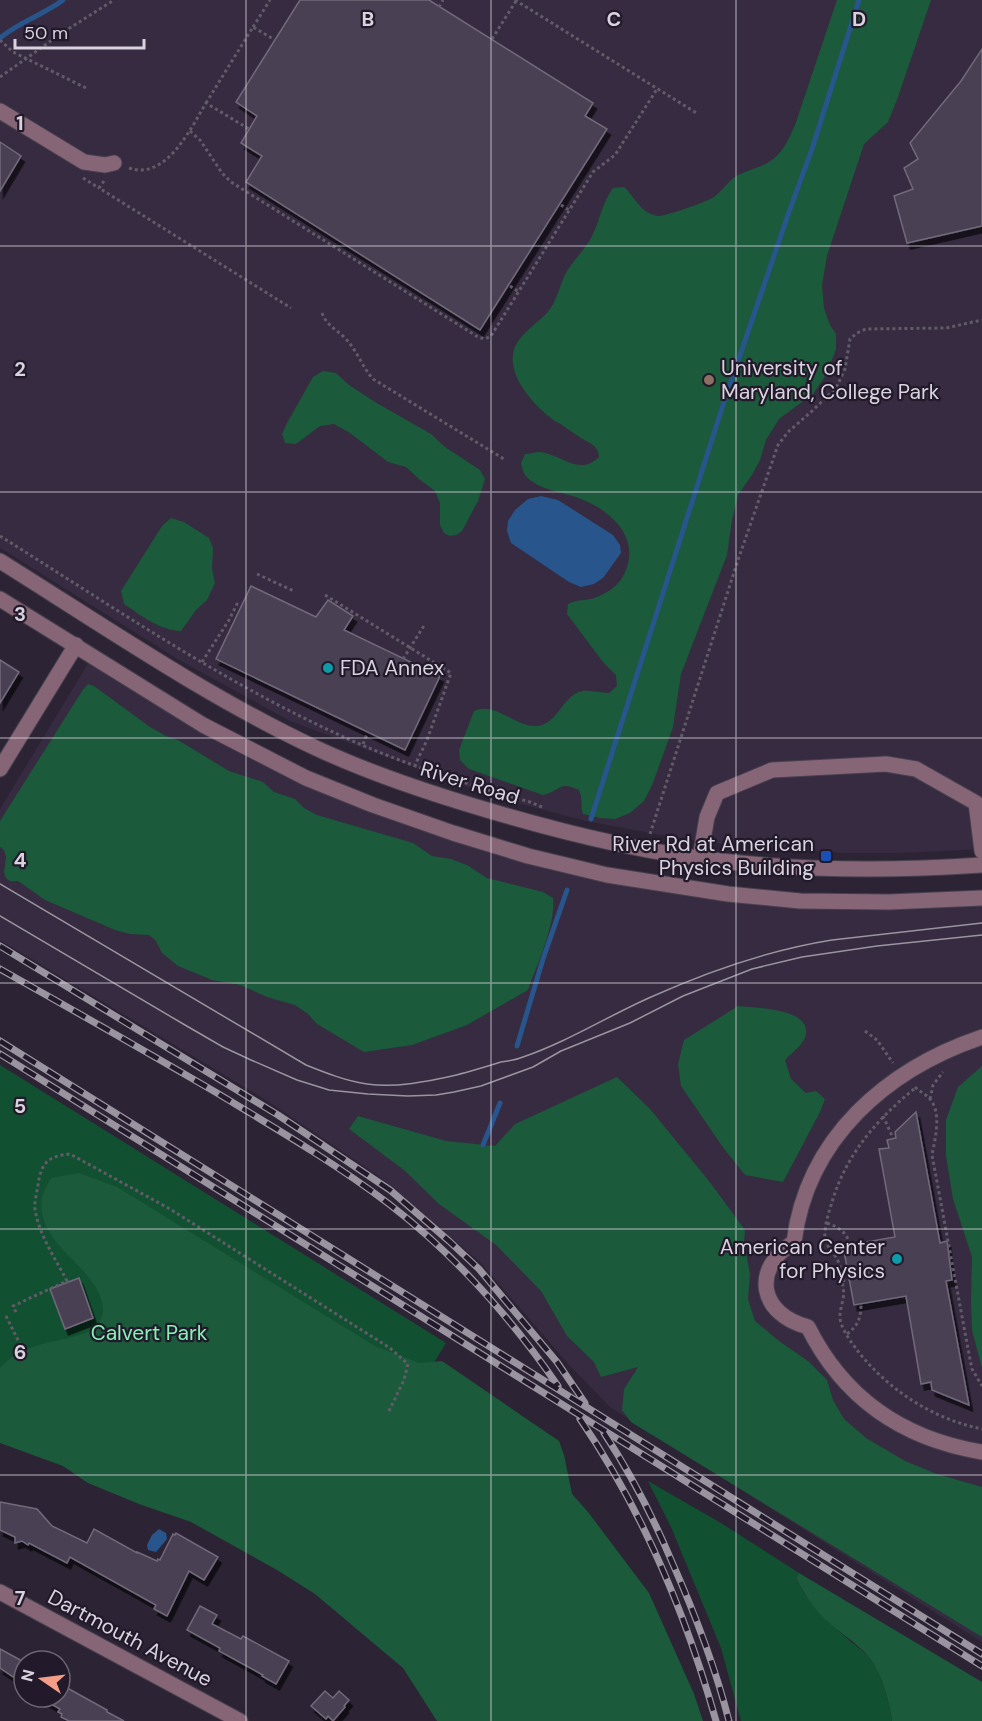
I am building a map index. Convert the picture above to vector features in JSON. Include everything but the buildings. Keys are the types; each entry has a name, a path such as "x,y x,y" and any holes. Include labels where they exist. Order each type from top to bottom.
{"street":[{"path":"0,111 84,162 105,165 114,162"},
{"name":"River Road","path":"0,561 208,691 266,723 319,749 420,790 580,837 700,858 759,865 883,870 982,865"},
{"path":"0,599 203,725 306,778 453,833 528,856 595,873 655,884 790,900 889,903 982,898"},
{"path":"0,769 76,645"},
{"path":"700,858 707,817 717,794 772,770 886,764 916,769 976,803 982,851"},
{"path":"982,1037 937,1055 904,1074 889,1084 845,1126 821,1158 812,1176 802,1203 794,1242 781,1250 767,1275 770,1304 792,1323 808,1327 824,1357 837,1375 854,1392 876,1410 903,1426 934,1440 982,1452"},
{"name":"Dartmouth Avenue","path":"0,1593 240,1721"}],"path":[{"path":"0,77 114,0"},
{"path":"270,0 181,145 170,157 150,168 133,170 114,162 99,188 291,308"},
{"path":"439,7 443,0"},
{"path":"492,39 516,0 698,114"},
{"path":"253,27 275,40"},
{"path":"0,40 8,48 86,88"},
{"path":"190,131 200,140 222,173 231,182 478,337 485,339 491,336 593,172 615,155 657,88"},
{"path":"206,103 249,129"},
{"path":"561,205 569,211"},
{"path":"510,286 519,292"},
{"path":"322,313 330,326 353,349 365,371 373,379 504,459"},
{"path":"650,836 738,560 782,438 836,388 844,369 850,339 856,333 866,329 946,328 982,320"},
{"path":"0,536 202,662 269,700 362,745 548,810"},
{"path":"257,574 294,591"},
{"path":"325,595 451,673 427,740 415,765"},
{"path":"202,662 237,604 241,606"},
{"path":"403,658 425,624"},
{"path":"362,745 368,732"},
{"path":"865,1031 878,1040 894,1065 934,1105 937,1130 932,1155 970,1362 982,1386"},
{"path":"930,1099 933,1085 944,1071"},
{"path":"916,1088 883,1116 860,1144 837,1184 825,1234 826,1245 839,1263 844,1294 840,1313 841,1324 866,1361 906,1397 955,1423 982,1429"},
{"path":"883,1116 893,1137"},
{"path":"16,1312 13,1306 68,1282 45,1240 35,1207 39,1177 46,1162 56,1156 70,1154 170,1209 390,1348 408,1364 404,1380 388,1413"},
{"path":"827,1223 843,1231 851,1245"},
{"path":"842,1281 850,1279"},
{"path":"847,1334 858,1323 861,1304"},
{"path":"6,1316 20,1344"},
{"path":"976,1428 982,1423"}],"shaded area":[{"name":"University of Maryland, College Park","path":"0,0 982,0 982,849 844,853 729,845 586,821 491,796 290,721 179,660 0,548"},
{"path":"89,662 198,729 337,799 423,831 553,869 728,900 840,910 909,910 982,904 982,1642 610,1407 570,1366 480,1262 377,1175 266,1100 0,940 0,809"}],"green space":[{"path":"837,0 931,0 888,122 864,144 827,256 822,285 824,308 836,334 836,349 826,375 813,394 779,419 766,440 760,460 752,475 738,495 727,555 681,674 673,727 653,783 644,801 630,813 615,819 583,814 579,790 563,786 543,795 469,769 460,760 459,750 474,711 489,709 527,725 543,725 555,716 575,694 582,691 609,693 617,686 616,675 603,662 567,614 568,604 599,596 612,589 620,581 629,559 627,539 616,522 599,508 581,499 538,485 524,473 521,463 525,454 540,452 577,465 591,463 599,457 594,446 555,421 525,392 513,364 515,347 523,335 553,305 567,271 591,238 613,188 624,187 647,212 662,216 710,199 735,177 768,162 780,153 795,125"},
{"path":"323,371 336,373 349,385 431,434 445,447 480,470 485,479 478,501 462,531 450,536 444,533 440,525 440,503 435,491 406,467 388,462 350,433 334,424 320,426 296,444 285,443 282,434 287,423 313,377"},
{"path":"171,518 184,522 209,538 213,548 212,569 215,583 207,600 196,610 181,631 165,628 137,613 124,604 121,591 162,526"},
{"path":"88,684 150,727 178,740 229,771 263,782 274,792 295,799 304,808 317,815 413,843 432,856 451,859 467,865 487,878 543,892 553,898 549,932 528,990 467,1025 412,1045 364,1052 317,1024 295,1005 267,997 240,985 212,980 178,966 162,953 156,941 149,935 115,930 45,900 18,881 10,881 4,872 6,857 4,850 0,847 0,821"},
{"path":"738,1006 791,1014 805,1025 805,1038 785,1060 791,1079 806,1093 816,1091 825,1099 783,1182 745,1175 681,1086 678,1064 684,1040"},
{"name":"Calvert Park","path":"0,1065 446,1343 375,1459 460,1691 318,1581 0,1425"},
{"path":"982,1066 982,1368 972,1330 972,1257 953,1199 946,1156 946,1120 958,1087"},
{"path":"617,1077 650,1109 709,1181 745,1230 744,1242 750,1274 748,1299 755,1321 808,1361 827,1380 833,1400 844,1419 866,1438 905,1461 937,1474 982,1487 982,1637 631,1422 622,1410 624,1389 638,1367 601,1377 594,1362 567,1336 541,1291 496,1245 439,1204 404,1170 349,1129 358,1116 446,1141 495,1146 515,1124"},
{"name":"Calvert Park","path":"79,1173 117,1187 375,1346 419,1363 442,1361 559,1441 572,1494 649,1593 694,1694 703,1721 437,1721 403,1668 315,1594 191,1522 88,1483 63,1466 0,1443 0,1368 13,1357 28,1349 82,1334 99,1323 102,1314 102,1302 96,1288 47,1229 42,1214 42,1198 51,1178"},
{"path":"648,1481 721,1523 799,1573 796,1578 813,1605 873,1663 884,1687 892,1721 741,1721 721,1648 671,1527"},
{"path":"799,1573 982,1682 982,1721 892,1721 884,1687 873,1663 862,1650 816,1609 796,1578"}],"water":[{"path":"541,496 558,500 613,535 620,545 621,553 603,578 594,584 581,587 569,582 511,543 507,531 508,521 515,510 528,499"},
{"path":"159,1529 166,1533 167,1539 156,1552 148,1550 147,1545 152,1535"}],"waterway":[{"path":"0,38 63,0"},
{"path":"591,819 722,408 812,149 859,0"},
{"path":"517,1046 567,890"},
{"path":"483,1145 500,1103"}],"tram line":[{"path":"0,884 306,1065 344,1079 378,1085 399,1085 431,1080 520,1058 556,1044 673,987 717,970 785,949 832,940 982,923"},
{"path":"0,916 223,1047 251,1060 297,1080 329,1090 408,1096 436,1095 481,1086 533,1067 561,1051 630,1023 683,996 752,969 802,957 877,946 982,935"}],"railway":[{"path":"0,946 278,1115 390,1190 479,1269 557,1362 585,1403"},
{"path":"0,969 261,1119 326,1160 389,1204 436,1244 481,1289 521,1336 558,1386"},
{"path":"0,1041 982,1654"},
{"path":"0,1054 982,1666"},
{"path":"580,1419 624,1490 660,1564 691,1642 716,1721"},
{"path":"604,1433 632,1480 665,1545 704,1640 729,1721"}],"place":[{"name":"University of Maryland, College Park","path":"709,380"},
{"name":"FDA Annex","path":"328,668"},
{"name":"River Rd at American Physics Building","path":"826,856"},
{"name":"American Center for Physics","path":"897,1259"}]}
